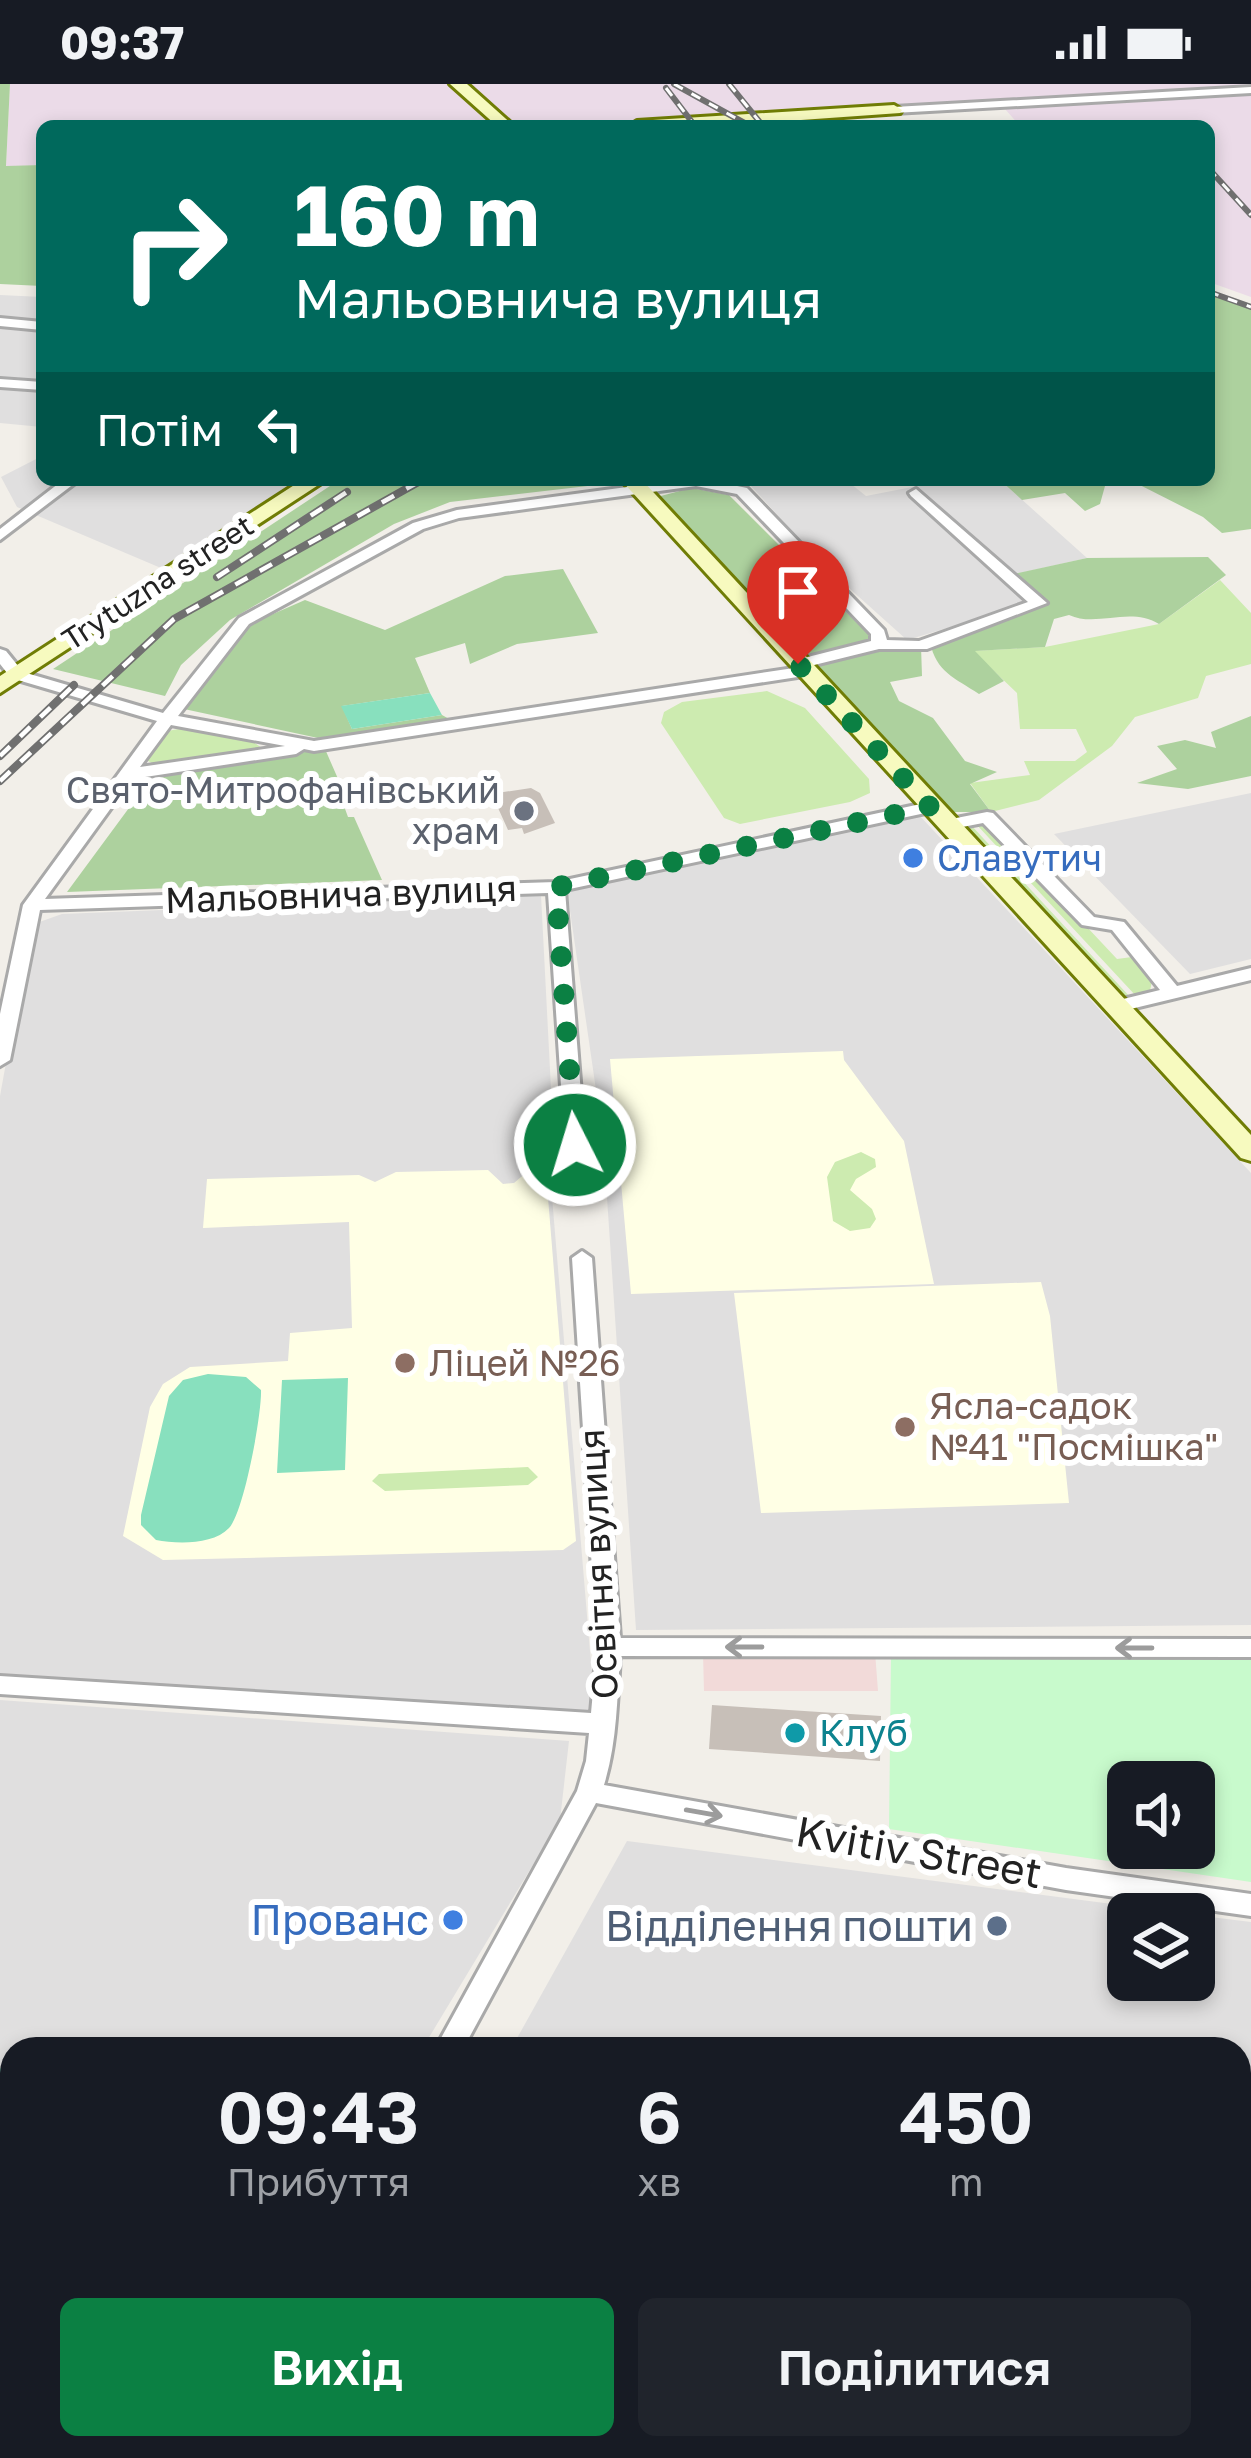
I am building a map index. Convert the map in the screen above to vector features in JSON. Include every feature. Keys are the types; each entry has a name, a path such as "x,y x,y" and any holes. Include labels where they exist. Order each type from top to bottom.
{"street":[{"path":"458,84 499,120"},
{"path":"703,120 890,103 1251,90"},
{"path":"890,103 900,120"},
{"path":"0,322 36,325"},
{"path":"0,383 36,386"},
{"path":"0,536 62,486"},
{"name":"Trytuzna street","path":"9,680 307,486"},
{"path":"0,1060 32,905 166,719 244,621 418,526 458,514 628,486"},
{"path":"635,486 1251,1152"},
{"path":"716,486 742,491 879,634 879,644"},
{"path":"130,774 801,668 879,644 921,646 1039,603 916,494"},
{"path":"0,654 9,680 166,719 314,746"},
{"name":"Мальовнича вулиця","path":"32,905 556,887 939,816 987,817 1088,921 1118,926 1173,994"},
{"path":"556,887 575,1145"},
{"path":"1114,1007 1251,974"},
{"name":"Освітня вулиця","path":"455,2037 589,1792 604,1724 609,1648 582,1258"},
{"path":"609,1648 1251,1648"},
{"path":"0,1685 604,1724"},
{"name":"Kvitiv Street","path":"589,1792 1066,1879 1251,1905"}],"shaded area":[{"path":"10,84 1251,84 1251,297 1215,284 1215,120 1015,120 1005,109 812,120 36,120 36,165 6,167"},
{"path":"0,295 36,297 36,426 0,423"},
{"path":"36,459 36,486 292,486 168,571 17,507 1,477"},
{"path":"751,486 854,486 866,496 917,486 1007,486 1087,558 1011,575 1038,601 907,640 820,562"},
{"path":"1251,793 1251,959 1190,974 1054,834"},
{"path":"920,816 1251,1173 1251,1625 636,1630 603,1138 567,890"},
{"path":"541,895 553,1128 549,1161 594,1699 587,1716 0,1681 0,1096 31,925 62,914"},
{"path":"843,1051 844,1060 904,1141 934,1284 631,1294 610,1059"},
{"name":"Ліцей №26","path":"488,1170 503,1184 514,1183 528,1171 546,1173 576,1541 563,1550 163,1560 123,1536 150,1407 163,1384 190,1367 288,1361 290,1333 352,1328 349,1222 203,1228 207,1179 359,1175 375,1182 396,1172"},
{"name":"Ясла-садок №41 \"Посмішка\"","path":"1041,1282 1050,1316 1069,1503 761,1513 734,1293"},
{"path":"875,1652 878,1691 704,1691 703,1653"},
{"path":"0,1700 569,1741 560,1820 429,2037 0,2037"},
{"path":"627,1841 1107,1903 1107,2001 1215,2001 1215,1918 1251,1922 1251,2037 518,2037"}],"green space":[{"path":"0,84 10,84 6,166 36,165 36,286 0,284"},
{"path":"1215,294 1251,307 1251,529 1222,533 1203,517 1142,486 1215,486"},
{"path":"330,486 588,486 450,502 394,524 230,620 181,665 165,696 53,669"},
{"path":"1007,486 1105,486 1100,504 1085,511 1065,493 1022,500"},
{"path":"691,488 729,495 874,640 921,646 922,676 890,682 899,701 933,718 965,761 997,772 970,784 991,812 953,812 657,497"},
{"path":"1208,557 1226,575 1159,624 1136,617 1069,615 1054,619 1045,647 975,651 1004,681 979,694 948,673 933,652 930,642 1038,604 1009,575 1087,558"},
{"path":"563,569 598,633 517,644 470,664 465,643 415,658 430,693 342,706 352,729 442,715 451,720 318,738 184,709 252,623 305,600 385,630 505,576"},
{"path":"1220,580 1251,613 1251,664 1206,676 1198,698 1135,717 1112,746 1039,800 991,812 970,783 1030,775 1024,761 1075,761 1087,752 1076,729 1020,729 1017,693 973,651 1045,647 1159,624"},
{"path":"767,691 805,708 869,779 870,793 850,802 740,824 724,818 661,723 664,712 682,702"},
{"path":"430,693 442,715 352,729 341,706"},
{"path":"1251,716 1251,776 1188,789 1137,783 1177,769 1157,746 1185,740 1216,748 1211,732"},
{"path":"185,728 252,741 262,748 156,765 146,760 167,731"},
{"path":"325,749 349,804 344,806 348,817 354,817 382,880 67,892 154,774"},
{"path":"976,824 993,827 1117,959 1132,957 1152,981 1150,991 1136,996"},
{"path":"971,825 1131,998 1111,992 963,828"},
{"path":"861,1152 875,1159 876,1167 856,1179 850,1190 872,1209 876,1219 870,1228 850,1231 833,1221 827,1177 835,1162"},
{"path":"208,1374 246,1377 261,1390 246,1484 235,1519 222,1534 184,1542 156,1540 141,1525 141,1515 169,1396 183,1380"},
{"path":"348,1378 345,1470 277,1473 282,1380"},
{"path":"528,1467 538,1477 528,1485 385,1491 372,1481 379,1474"},
{"path":"891,1655 1251,1656 1251,1882 1162,1869 1215,1869 1215,1761 1107,1761 1107,1861 889,1829"}],"building":[{"name":"Свято-Митрофанівський храм","path":"531,788 540,793 555,823 524,834 522,828 508,830 494,799 500,799 497,793"},
{"name":"Клуб","path":"712,1705 881,1716 880,1761 709,1749"}],"railway":[{"path":"674,84 739,120"},
{"path":"729,84 758,120"},
{"path":"666,88 690,120"},
{"path":"1215,176 1251,215"},
{"path":"1215,294 1251,307"},
{"path":"0,781 174,619 411,486"},
{"path":"217,577 347,492"},
{"path":"0,756 74,685"}],"place":[{"name":"Свято-Митрофанівський храм","path":"524,811"},
{"name":"Славутич","path":"913,858"},
{"name":"Ліцей №26","path":"405,1363"},
{"name":"Ясла-садок №41 \"Посмішка\"","path":"905,1427"},
{"name":"Клуб","path":"795,1733"},
{"name":"Прованс","path":"453,1920"},
{"name":"Відділення пошти","path":"997,1926"}],"route":[{"path":"575,1145 556,887 930,807 798,664"}]}
